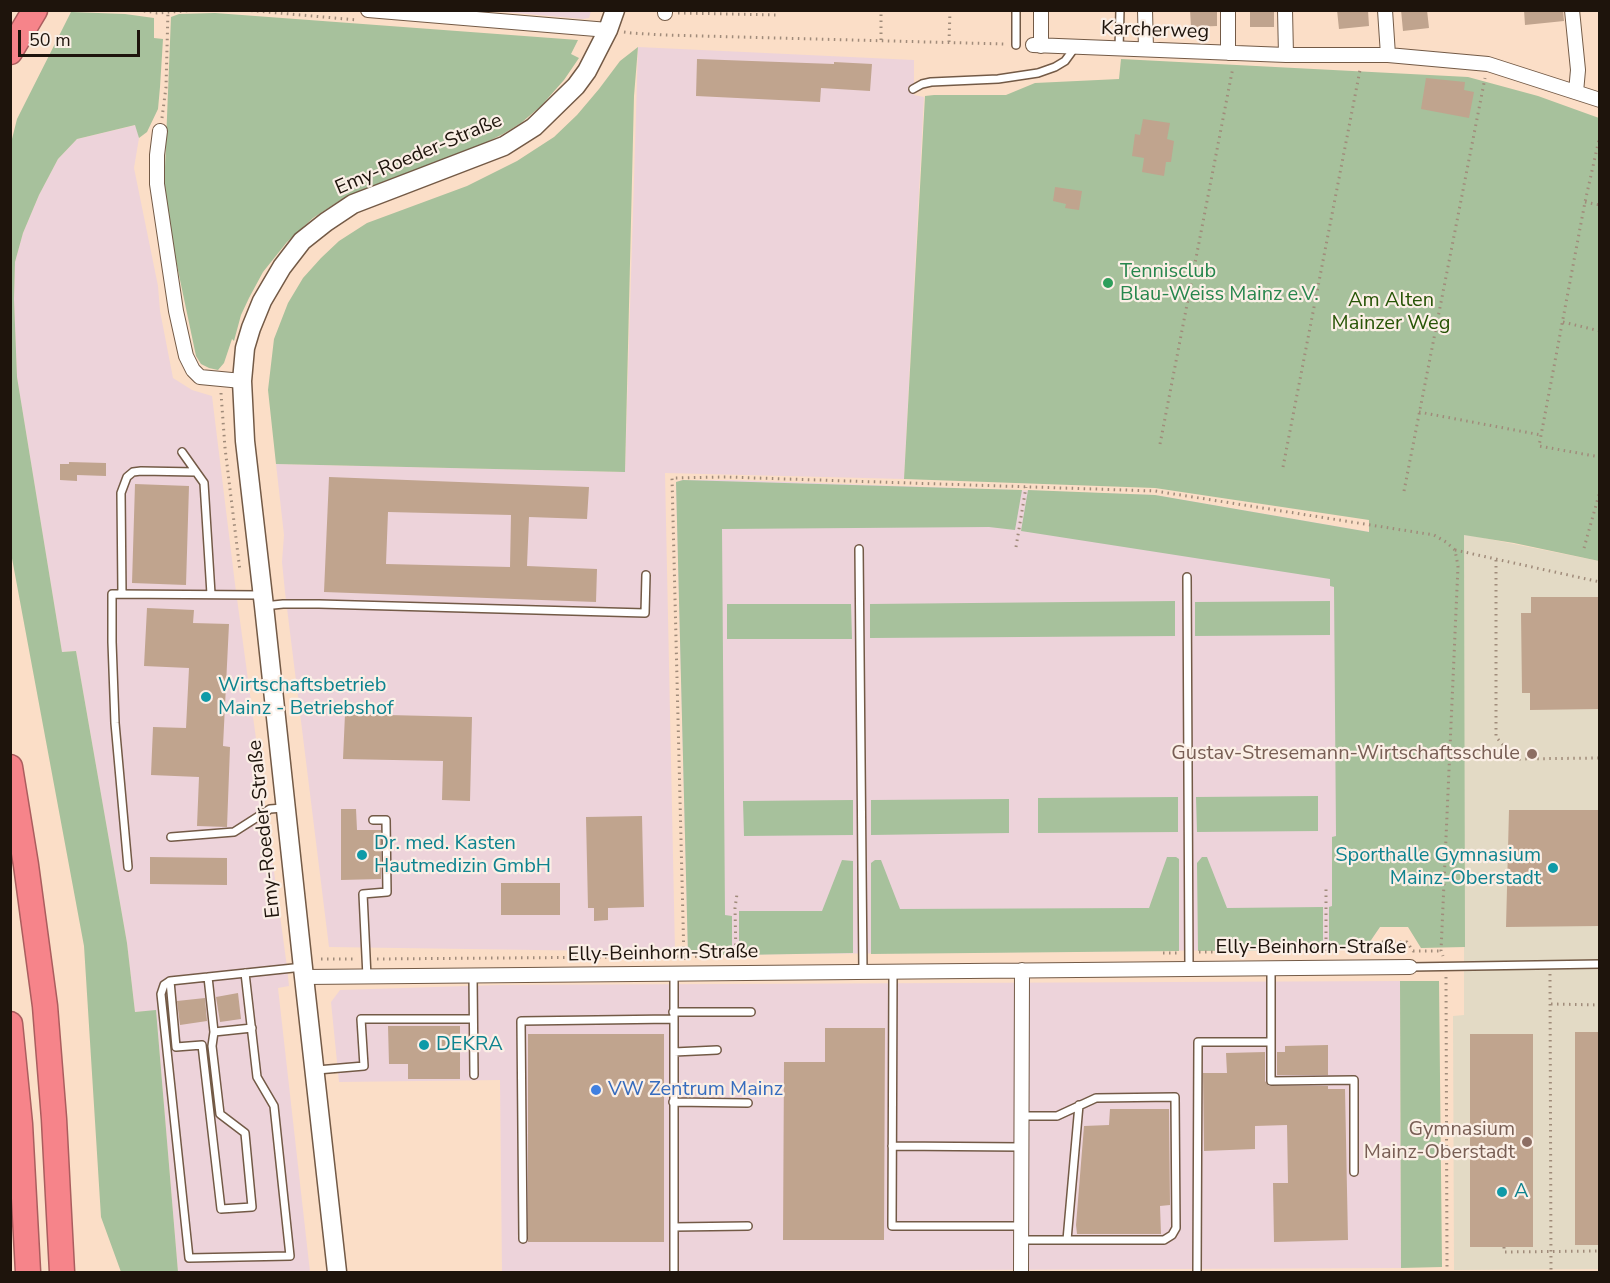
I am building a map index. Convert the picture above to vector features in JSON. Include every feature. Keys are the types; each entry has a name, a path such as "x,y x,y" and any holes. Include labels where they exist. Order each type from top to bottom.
{"highway":[{"path":"10,52 34,10"},
{"path":"10,767 45,1006 62,1272"},
{"path":"10,1024 20,1124 28,1272"}],"street":[{"path":"368,10 608,30"},
{"name":"Emy-Roeder-Straße","path":"337,1272 245,441 242,381 245,348 262,301 282,267 302,241 354,204 504,146 534,127 576,86 587,71 608,30 615,10"},
{"name":"Karcherweg","path":"1041,10 1037,46 1286,55 1388,56 1488,64 1599,100"},
{"path":"1145,10 1146,49"},
{"path":"1228,10 1232,53"},
{"path":"1285,10 1286,55"},
{"path":"1384,10 1388,56"},
{"path":"1572,10 1578,70 1576,92"},
{"path":"160,131 157,184 176,311 186,356 193,370 201,377 242,381"},
{"name":"Elly-Beinhorn-Straße","path":"303,972 367,977 1410,967"},
{"path":"1021,1272 1022,970"}],"lane":[{"path":"1016,10 1016,45"},
{"path":"1119,49 1120,10"},
{"path":"913,89 931,82 998,79 1038,73 1065,61 1074,47"},
{"path":"182,452 204,483 211,594"},
{"path":"122,594 121,493 127,477 133,472 141,471 196,472"},
{"path":"859,549 863,972"},
{"path":"128,867 115,723 112,594 211,594 282,604 645,613 646,575"},
{"path":"1186,577 1189,968"},
{"path":"171,837 234,832 270,809 286,807"},
{"path":"367,977 363,894 387,892 386,820 373,820"},
{"name":"Elly-Beinhorn-Straße","path":"1410,967 1599,964"},
{"path":"1271,968 1270,1081 1353,1080 1354,1172"},
{"path":"245,973 257,1077 274,1106 290,1256 189,1258 161,994 164,985 170,981 245,973 303,972"},
{"path":"893,972 892,1226 1021,1233 1067,1240 1164,1240 1172,1235 1176,1228 1175,1097 1095,1098 1057,1116 1021,1116"},
{"path":"674,1272 673,1016 679,974"},
{"path":"473,976 474,1075"},
{"path":"170,981 176,1047 202,1045 221,1209 252,1207 245,1133 220,1114 212,1046 214,1032 208,977"},
{"path":"523,1239 521,1021 751,1012"},
{"path":"314,1070 364,1066 361,1019 473,1019"},
{"path":"214,1032 252,1028"},
{"path":"1197,1272 1198,1042 1271,1042"},
{"path":"674,1052 717,1050"},
{"path":"673,1102 748,1103"},
{"path":"1067,1240 1079,1105"},
{"path":"892,1146 1021,1147"},
{"path":"674,1227 748,1226"}],"path":[{"path":"138,10 197,10"},
{"path":"880,40 881,10"},
{"path":"949,42 950,10"},
{"path":"160,131 166,87 168,11"},
{"path":"665,12 779,15"},
{"path":"631,33 1016,45"},
{"path":"1160,444 1232,53"},
{"path":"1283,467 1363,56"},
{"path":"1404,491 1488,64"},
{"path":"1599,135 1539,446 1599,457"},
{"path":"1586,202 1599,205"},
{"path":"1563,322 1599,331"},
{"path":"220,379 225,448 240,570"},
{"path":"1419,412 1541,435"},
{"path":"679,974 684,957 672,478 726,477 1155,491 1434,535 1455,550 1599,582"},
{"path":"1016,547 1026,487"},
{"path":"1584,548 1599,491"},
{"path":"1447,1268 1446,966 1441,951 1458,567 1455,550"},
{"path":"1496,560 1496,737 1516,759 1599,758"},
{"path":"1326,889 1326,951"},
{"path":"736,957 737,894"},
{"path":"1358,951 1369,951 1380,942 1407,942 1413,951 1441,951"},
{"path":"1154,953 1223,952"},
{"path":"321,959 748,957"},
{"path":"1550,965 1551,1272"},
{"path":"1551,1004 1599,1005"},
{"path":"1504,1246 1504,1252 1599,1251"}],"shaded area":[{"path":"492,11 591,11 589,18 583,19"},
{"path":"638,47 914,60 914,95 924,97 904,479 665,473 675,952 329,947 285,592 282,562 284,535 276,464 625,472"},
{"path":"136,125 139,138 134,168 158,286 160,311 173,378 192,390 212,396 287,967 289,986 278,988 310,1272 178,1272 156,1011 135,1012 127,943 76,651 62,652 17,377 15,262 23,233 39,195 58,159 77,139"},
{"path":"683,480 1155,495 1370,532 1380,927 1365,949 688,955 676,482"},
{"path":"1464,534 1599,561 1599,1269 1454,1270 1453,1016 1464,1015"},
{"path":"1400,981 1401,1268 502,1272 500,1080 339,1082 331,1002 340,990 499,985"}],"green space":[{"path":"71,12 125,14 154,18 154,38 163,39 158,109 147,132 139,138 135,125 77,139 58,159 23,233 15,262 14,299 17,377 62,652 76,651 127,943 135,1012 156,1010 178,1272 121,1272 101,1217 84,946 11,553 11,143 17,119"},
{"path":"215,13 578,40 571,54 579,58 564,80 541,106 521,123 503,134 471,150 339,201 313,218 287,242 263,272 241,315 234,341 232,339 224,363 218,370 201,364 196,356 167,218 164,192 171,17 179,14"},
{"path":"638,47 634,96 625,472 276,464 268,390 274,339 288,303 303,278 339,241 367,223 467,186 517,161 554,137 577,115 620,61"},
{"name":"Am Alten Mainzer Weg","path":"1121,59 1468,77 1538,96 1599,118 1599,561 1464,535 1465,947 1421,948 1408,927 1380,927 1365,949 1329,950 1329,907 1332,906 1332,837 1336,836 1334,587 1330,586 1330,579 1021,531 1028,490 1155,495 1369,532 1369,520 1155,488 904,479 925,96 1006,95 1035,83 1119,79"},
{"path":"683,480 1022,490 1015,530 989,527 722,529 725,915 732,916 732,955 688,955 676,482"},
{"path":"1175,601 1175,636 870,638 870,604"},
{"path":"1330,601 1330,635 1195,636 1195,602"},
{"path":"727,604 851,604 852,639 727,639"},
{"path":"1318,796 1318,831 1197,832 1196,797"},
{"path":"1178,797 1178,832 1038,833 1038,798"},
{"path":"1009,799 1009,833 871,835 871,800"},
{"path":"853,800 853,835 744,836 743,801"},
{"path":"1167,857 1179,859 1179,951 871,954 871,863 875,860 881,860 900,909 1149,908"},
{"path":"1202,857 1207,857 1227,908 1323,907 1323,950 1198,951 1197,863"},
{"path":"842,860 853,861 853,953 739,955 739,911 822,911"},
{"path":"1400,981 1439,981 1442,1267 1401,1268"}],"building":[{"path":"1190,10 1217,10 1217,26 1191,27"},
{"path":"1250,10 1274,10 1274,27 1250,27"},
{"path":"1337,10 1368,10 1369,26 1339,29"},
{"path":"1401,10 1427,10 1429,28 1403,31"},
{"path":"1524,10 1563,10 1564,21 1525,25"},
{"path":"697,59 872,64 870,91 821,88 820,102 696,96"},
{"path":"1426,78 1465,82 1464,90 1474,92 1469,118 1421,109"},
{"path":"1143,119 1170,123 1167,139 1174,141 1171,162 1166,162 1164,176 1142,172 1144,158 1132,156 1135,134 1140,135"},
{"path":"1055,187 1082,191 1079,210 1065,208 1066,204 1053,201"},
{"path":"69,462 106,463 106,476 77,475 77,481 60,480 60,464 69,464"},
{"path":"329,477 589,487 587,519 529,517 527,566 597,569 596,602 324,592","holes":["388,512 511,515 510,567 386,564"]},
{"path":"135,484 189,486 186,585 132,583"},
{"path":"1531,597 1599,597 1599,709 1530,710 1530,693 1522,693 1521,613 1531,613"},
{"name":"Wirtschaftsbetrieb Mainz - Betriebshof","path":"147,608 194,610 193,623 229,624 223,746 230,747 227,827 197,826 199,777 151,775 153,727 186,728 189,668 144,666"},
{"path":"345,714 472,717 470,801 442,800 443,761 343,759"},
{"name":"Dr. med. Kasten Hautmedizin GmbH","path":"341,809 356,809 357,830 381,830 381,879 341,880"},
{"name":"Sporthalle Gymnasium Mainz-Oberstadt","path":"1509,810 1599,810 1599,926 1506,927"},
{"path":"642,816 644,907 608,908 608,920 594,921 594,908 588,908 586,817"},
{"path":"150,857 227,858 227,885 150,884"},
{"path":"501,883 560,883 560,915 501,915"},
{"path":"238,993 241,1019 220,1022 216,997"},
{"path":"205,998 207,1021 180,1025 177,1001"},
{"name":"DEKRA","path":"388,1026 460,1026 460,1079 408,1079 408,1064 389,1064"},
{"path":"825,1028 885,1028 884,1240 783,1240 784,1062 825,1062"},
{"path":"1575,1032 1599,1032 1599,1245 1575,1245"},
{"name":"VW Zentrum Mainz","path":"528,1034 664,1034 664,1242 528,1242"},
{"name":"A","path":"1470,1034 1533,1034 1533,1247 1470,1247"},
{"path":"1328,1045 1328,1075 1277,1075 1277,1052 1285,1052 1285,1046"},
{"path":"1265,1052 1265,1081 1269,1086 1328,1086 1328,1089 1345,1089 1348,1240 1274,1242 1273,1183 1288,1183 1287,1125 1255,1126 1255,1149 1204,1151 1203,1073 1227,1073 1226,1053"},
{"path":"1110,1109 1169,1109 1170,1205 1160,1206 1161,1234 1077,1234 1084,1126 1109,1125"}],"place":[{"name":"Tennisclub Blau-Weiss Mainz e.V.","path":"1108,283"},
{"name":"Wirtschaftsbetrieb Mainz - Betriebshof","path":"206,697"},
{"name":"Gustav-Stresemann-Wirtschaftsschule","path":"1532,754"},
{"name":"Dr. med. Kasten Hautmedizin GmbH","path":"362,855"},
{"name":"Sporthalle Gymnasium Mainz-Oberstadt","path":"1553,868"},
{"name":"DEKRA","path":"424,1045"},
{"name":"VW Zentrum Mainz","path":"596,1090"},
{"name":"Gymnasium Mainz-Oberstadt","path":"1527,1142"},
{"name":"A","path":"1502,1192"}]}
